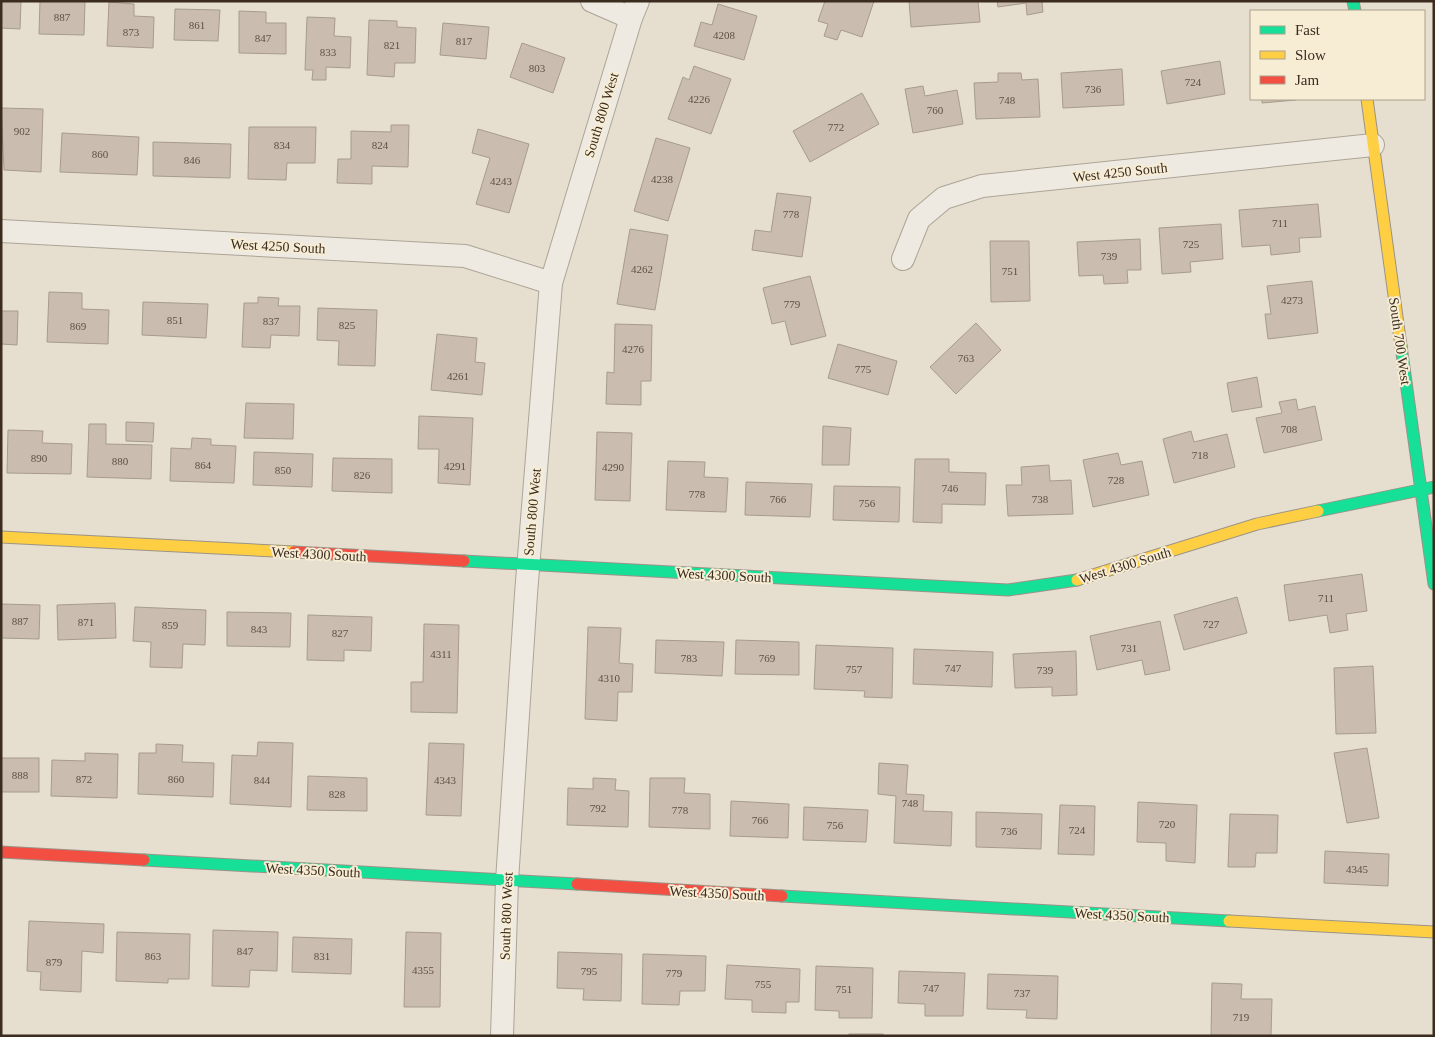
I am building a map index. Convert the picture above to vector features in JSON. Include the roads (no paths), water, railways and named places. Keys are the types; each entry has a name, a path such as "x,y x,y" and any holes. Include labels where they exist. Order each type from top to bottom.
{"street":[{"path":"592,1 634,10"},
{"name":"South 800 West","path":"502,1036 507,881 528,565 550,283 634,10"},
{"name":"South 700 West","path":"1367,100 1434,584"},
{"name":"West 4250 South","path":"902,259 919,219 944,198 982,186 1373,145"},
{"name":"West 4250 South","path":"1,231 465,256 550,283"},
{"name":"West 4300 South","path":"1,537 1008,590 1080,580 1257,524 1434,487"},
{"name":"West 4350 South","path":"1,852 1434,932"}]}
